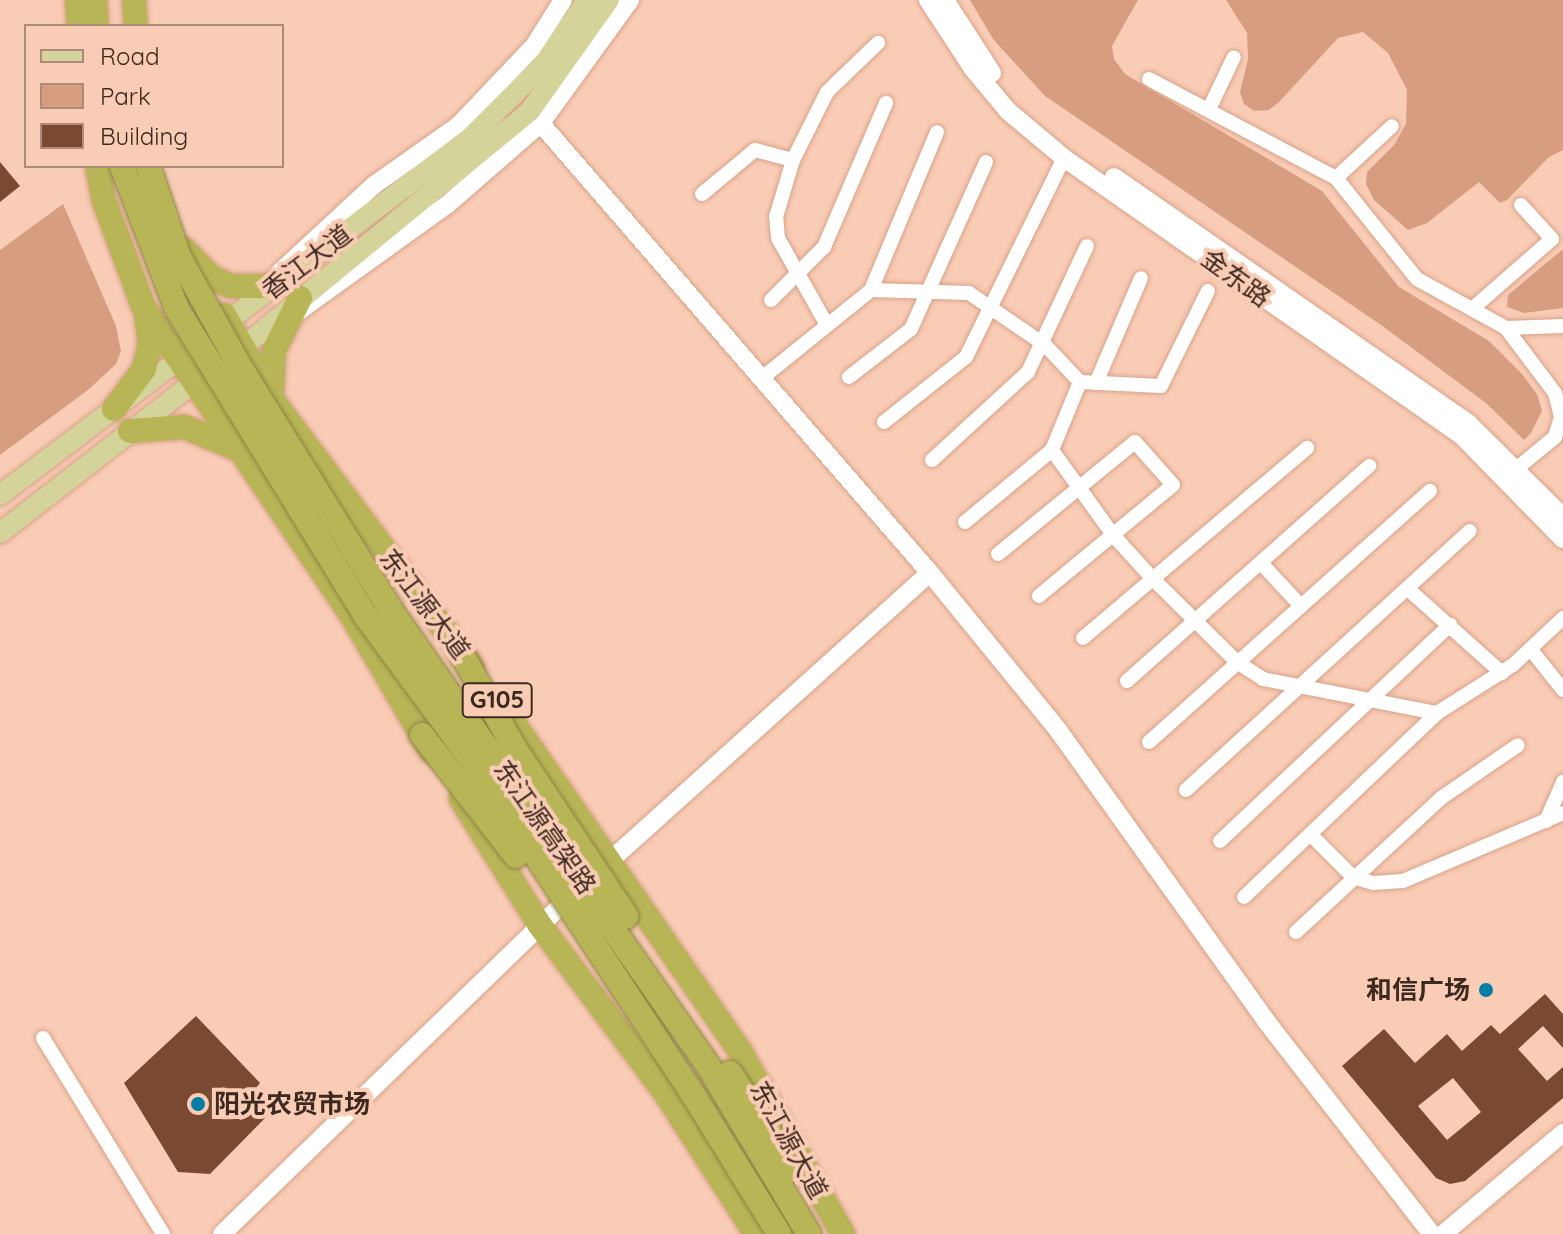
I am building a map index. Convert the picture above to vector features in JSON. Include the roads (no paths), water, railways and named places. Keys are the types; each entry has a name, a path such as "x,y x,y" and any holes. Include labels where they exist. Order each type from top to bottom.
{"highway":[{"path":"77,0 79,24"},
{"path":"95,0 97,24"},
{"path":"121,0 122,24"},
{"path":"134,0 136,24"},
{"path":"97,168 104,201 143,306 177,362 352,616 539,924 770,1232"},
{"name":"东江源高架路","path":"123,168 185,322 367,618 487,781 689,1088 770,1232"},
{"name":"东江源高架路","path":"149,168 179,257 250,384 390,609 709,1067 808,1233"},
{"name":"东江源大道","path":"162,168 185,250 277,406 460,651 741,1053 843,1234"},
{"path":"185,250 219,282 284,287 287,319 271,366 277,406"},
{"path":"114,409 132,391 148,357 143,306"},
{"path":"130,431 185,427 236,449"},
{"path":"460,651 515,749 770,1133 808,1233"},
{"path":"422,735 490,818 770,1232"}],"main road":[{"name":"香江大道","path":"0,495 227,321 284,287 469,139 516,96 587,0"},
{"path":"0,533 192,383 244,348 284,287 535,117 609,0"}],"street":[{"path":"284,287 374,185 459,125 534,46 563,0"},
{"path":"244,348 448,204 535,117 630,0"},
{"name":"金东路","path":"928,0 1008,111 1064,158 1460,434 1563,539"},
{"name":"金东路","path":"945,0 991,72 1068,147 1469,424 1563,517"},
{"path":"827,325 774,228 793,160 827,92 878,43"},
{"path":"1210,107 1234,57"},
{"path":"1149,79 1210,107 1336,178 1417,279 1506,328 1555,393 1561,417 1555,437 1538,455"},
{"path":"771,300 801,275 824,247 886,103"},
{"path":"535,117 930,573 1058,730 1266,1021 1432,1234"},
{"path":"1336,178 1392,126"},
{"path":"762,378 871,290 937,132"},
{"path":"702,194 755,150 793,160"},
{"path":"884,422 966,357 1064,158"},
{"path":"849,377 911,329 986,162"},
{"path":"1472,309 1552,239 1521,205"},
{"path":"932,460 1028,372 1045,345 1087,246"},
{"path":"965,522 1052,450 1141,278"},
{"path":"871,290 969,293 1045,345 1088,383 1161,386 1208,291"},
{"path":"1506,328 1563,326"},
{"path":"1516,469 1563,439"},
{"path":"998,554 1135,442 1173,485 1039,596"},
{"path":"1083,638 1307,448"},
{"path":"1052,450 1113,535 1237,662 1263,679 1300,689 1371,698 1437,713"},
{"path":"1127,681 1369,466"},
{"path":"1149,742 1430,491"},
{"path":"1186,790 1470,531"},
{"path":"1261,563 1301,606"},
{"path":"222,1234 539,924 930,573"},
{"path":"1408,589 1502,673"},
{"path":"1244,897 1312,836 1437,713 1532,651 1563,618"},
{"path":"1220,841 1450,625"},
{"path":"1532,651 1563,690"},
{"path":"1296,932 1441,798 1518,745"},
{"path":"1546,821 1563,782"},
{"path":"1312,836 1353,877 1373,883 1403,881 1563,813"},
{"path":"43,1038 163,1234"},
{"path":"1443,1234 1563,1133"}],"place":[{"name":"和信广场","path":"1486,990"},
{"name":"阳光农贸市场","path":"198,1104"}]}
